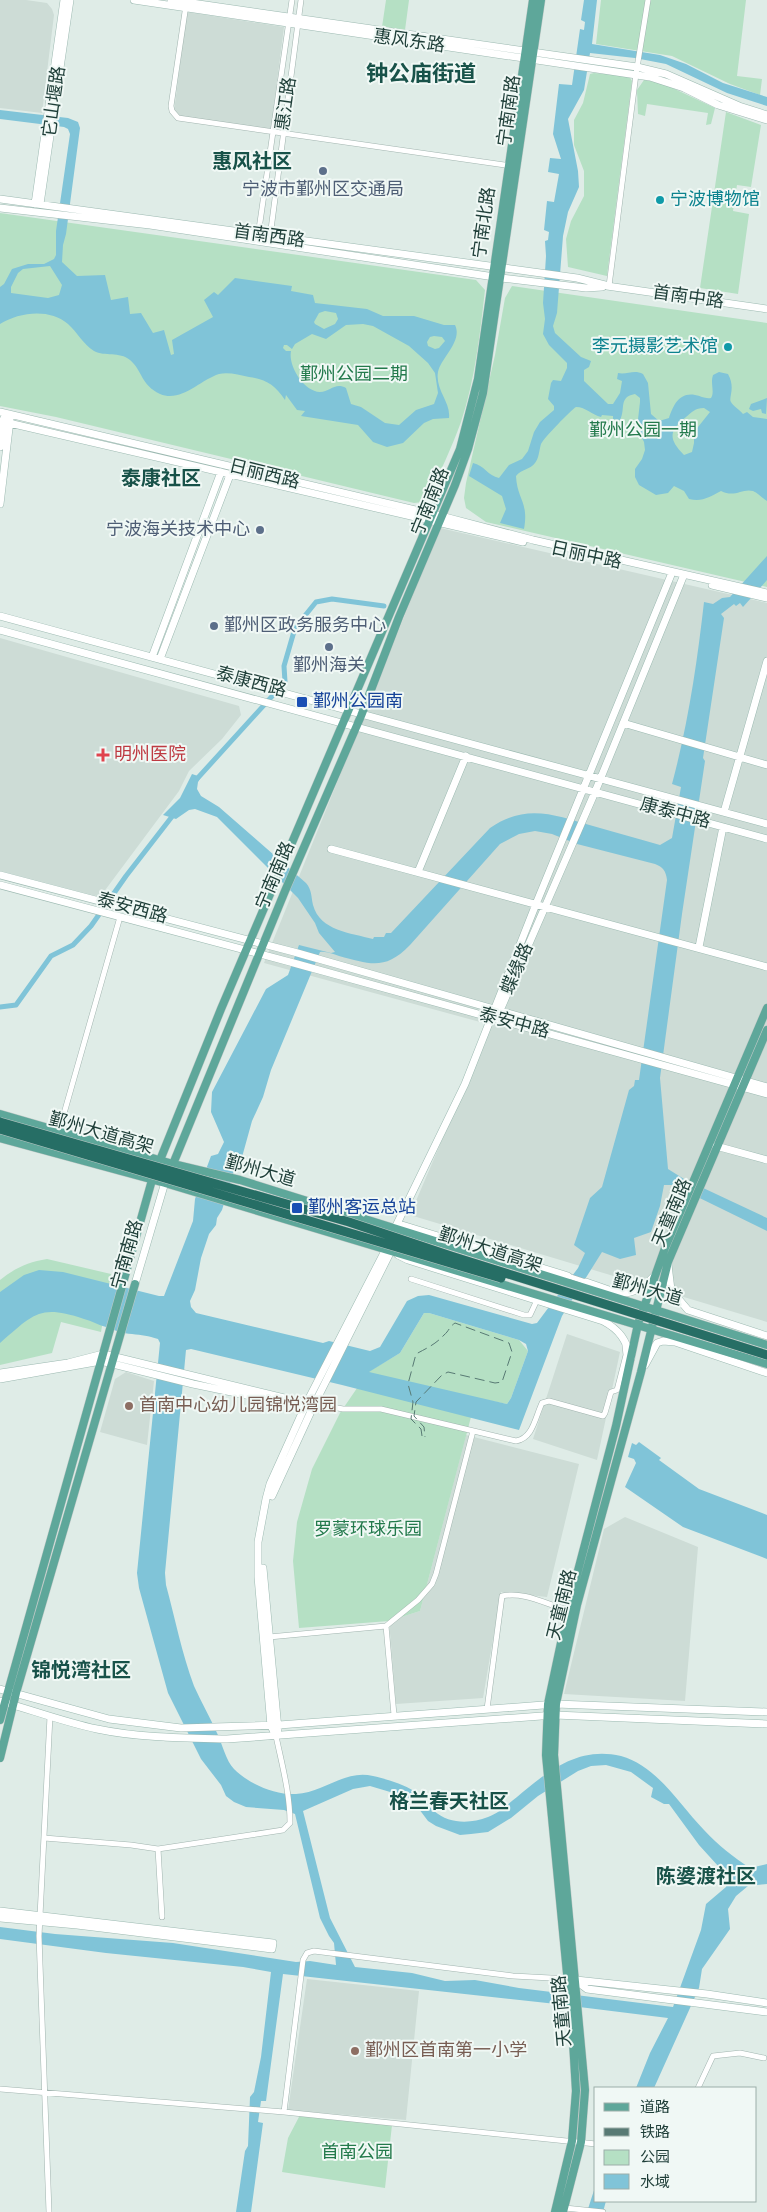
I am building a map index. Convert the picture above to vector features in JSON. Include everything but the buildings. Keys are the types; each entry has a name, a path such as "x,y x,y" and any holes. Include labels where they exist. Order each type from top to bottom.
{"highway":[{"name":"鄞州大道高架","path":"0,1122 349,1222 460,1259 767,1355"},
{"name":"鄞州大道高架","path":"0,1129 476,1271 767,1362"}],"main road":[{"name":"宁南北路","path":"498,268 508,166 532,0"},
{"name":"宁南南路","path":"173,1164 285,891 361,716 399,617 440,520 454,485 483,394 498,268 518,167 542,0"},
{"name":"宁南南路","path":"0,1758 8,1691 152,1180 347,711 431,518 464,449"},
{"name":"天童南路","path":"564,2210 585,2090 580,2021 573,1982 551,1715 552,1704 568,1610 616,1426 638,1324 665,1248 767,1008"},
{"name":"天童南路","path":"552,1704 641,1372 668,1262 767,1030"},
{"name":"鄞州大道","path":"0,1114 173,1164 240,1180 585,1285 767,1345"},
{"name":"鄞州大道","path":"0,1138 165,1183 573,1308 638,1324 767,1362"},
{"name":"宁南南路","path":"8,1691 112,1365 135,1284"},
{"name":"宁南南路","path":"0,1720 6,1703"},
{"path":"551,1715 547,1767 573,1982 576,2091 576,2142 555,2212"}],"street":[{"name":"它山堰路","path":"38,204 64,0"},
{"name":"它山堰路","path":"38,204 70,0"},
{"path":"134,0 186,5 666,74 739,106 767,115"},
{"path":"171,0 186,5"},
{"name":"惠江路","path":"258,236 292,0"},
{"name":"惠江路","path":"270,237 282,133 301,0"},
{"path":"609,286 648,0"},
{"path":"186,5 172,100 172,111 178,118 518,167"},
{"path":"637,71 667,81 718,105 767,120"},
{"name":"首南西路","path":"0,199 258,236 577,278"},
{"name":"首南西路","path":"0,208 150,226 575,287"},
{"name":"首南中路","path":"577,278 609,286 767,309"},
{"name":"首南中路","path":"585,280 609,286"},
{"name":"首南中路","path":"575,287 609,286"},
{"path":"0,447 5,413"},
{"name":"日丽西路","path":"5,413 431,518"},
{"path":"0,504 4,422"},
{"name":"日丽西路","path":"4,422 230,475 440,520"},
{"path":"156,658 221,472"},
{"path":"156,658 230,475"},
{"name":"日丽中路","path":"440,520 501,532 732,588"},
{"name":"日丽中路","path":"440,520 526,543 672,573"},
{"path":"672,573 732,588 767,593"},
{"name":"蝶缘路","path":"494,1016 536,904 672,573"},
{"name":"蝶缘路","path":"494,1016 595,792 683,577"},
{"path":"757,593 767,598"},
{"name":"泰康西路","path":"0,616 266,687 361,716 589,776"},
{"name":"泰康西路","path":"0,630 584,788"},
{"path":"724,812 767,663"},
{"path":"623,723 767,765"},
{"path":"418,872 466,756"},
{"name":"康泰中路","path":"589,776 767,824"},
{"name":"康泰中路","path":"584,788 767,839"},
{"path":"699,947 723,827"},
{"path":"331,849 699,947 767,967"},
{"name":"泰安西路","path":"0,875 264,944"},
{"name":"泰安西路","path":"0,885 260,954"},
{"path":"59,1131 120,917"},
{"name":"泰安中路","path":"264,944 321,960 494,1016"},
{"name":"泰安中路","path":"260,954 736,1082 767,1087"},
{"path":"276,1736 279,1725 268,1637 262,1560 265,1521 274,1487 308,1406 325,1384 389,1251 402,1215 465,1084 494,1016"},
{"name":"泰安中路","path":"744,1084 767,1094"},
{"path":"716,1146 767,1160"},
{"name":"宁南南路","path":"135,1284 165,1183 173,1164"},
{"path":"389,1251 408,1260 537,1300 550,1301"},
{"path":"44,1838 158,1849 283,1830 290,1823 287,1785 276,1736 270,1726 262,1637 258,1542 261,1519 270,1484 308,1406 389,1251"},
{"path":"668,1262 670,1290 688,1310 767,1336"},
{"path":"585,1285 620,1294 636,1290 650,1280 658,1271"},
{"path":"411,1279 530,1316 537,1300"},
{"path":"573,1308 613,1326 622,1334 631,1359 628,1368"},
{"path":"0,1374 114,1356 176,1376 308,1406 327,1406 343,1409 381,1409 516,1441 524,1439 530,1434 542,1403 549,1401 603,1416 611,1392 617,1390 626,1355 625,1340"},
{"path":"641,1372 657,1343 664,1341 675,1342 767,1372"},
{"path":"0,1379 102,1358 112,1365 157,1371"},
{"path":"268,1637 386,1626 418,1600 432,1584 473,1431"},
{"path":"486,1709 502,1596 536,1598 554,1607 568,1610"},
{"path":"386,1626 394,1715"},
{"path":"8,1691 109,1719 181,1728 270,1726 552,1704 767,1712"},
{"path":"6,1703 97,1729 140,1735 227,1740 551,1715 767,1724"},
{"path":"49,2212 40,1919 50,1716"},
{"path":"158,1849 162,1917"},
{"path":"0,1911 40,1919 77,1925 272,1949 273,1943 40,1919 0,1918"},
{"path":"284,2112 303,1960 307,1953 314,1951 503,1975 707,1994 767,2003"},
{"path":"573,1982 587,1989 767,2012"},
{"path":"698,2087 713,2056 740,2053 764,2058"},
{"path":"0,2089 284,2112 594,2144"},
{"path":"564,2210 603,2212"}],"shaded area":[{"path":"0,0 26,0 47,3 52,9 54,15 42,113 0,108"},
{"path":"187,12 284,27 271,129 181,117 174,111"},
{"path":"440,528 767,603 767,1322 410,1215 491,1025 264,963"},
{"name":"明州医院","path":"0,638 239,706 241,715 222,739 189,771 179,791 100,897 0,871"},
{"path":"567,1334 620,1352 597,1460 533,1439"},
{"name":"首南中心幼儿园锦悦湾园","path":"126,1372 154,1381 147,1445 100,1432 115,1379"},
{"path":"466,1435 579,1464 547,1597 501,1592 483,1698 396,1704 389,1621 420,1611"},
{"path":"625,1517 698,1547 685,1701 564,1694 604,1529"},
{"name":"鄞州区首南第一小学","path":"307,1979 419,1991 406,2120 288,2110"}],"green space":[{"path":"386,0 409,0 405,30 382,27"},
{"path":"601,0 746,0 737,76 762,79 760,95 730,84 672,56 596,44"},
{"path":"590,74 629,76 632,81 607,276 568,267 566,239 571,221 584,196 584,171 574,145 574,120 583,103"},
{"path":"644,80 662,83 715,108 711,124 706,125 708,113 647,104 645,116 638,114 637,90"},
{"path":"726,112 761,125 751,187 737,185 733,211 749,214 738,294 700,288"},
{"name":"鄞州公园二期","path":"0,213 476,280 485,290 470,390 461,422 429,496 423,502 414,503 56,417 0,406"},
{"name":"鄞州公园一期","path":"512,286 767,323 767,587 486,522 466,508 464,498 466,483 495,355 505,298"},
{"path":"47,1259 111,1274 101,1332 61,1322 52,1353 0,1365 0,1280 22,1266"},
{"name":"罗蒙环球乐园","path":"424,1313 519,1340 528,1351 511,1398 507,1404 476,1398 420,1611 389,1621 299,1628 293,1561 297,1522 312,1469 340,1413 368,1372 400,1353"},
{"name":"首南公园","path":"300,2115 392,2125 385,2188 282,2172 288,2138"}],"water":[{"path":"584,0 597,0 592,44 660,55 686,64 723,83 767,97 767,106 727,93 666,64 590,53 584,90 568,119 578,171 579,187 568,212 563,236 557,313 553,326 555,333 581,357 591,361 589,367 584,370 584,381 608,404 613,404 620,393 622,381 617,379 618,373 637,372 643,374 648,383 651,414 659,421 669,418 672,409 685,396 695,395 711,398 713,393 713,375 719,372 728,374 732,388 730,400 732,404 743,414 747,412 753,417 767,419 767,501 749,490 730,494 721,491 706,498 694,500 689,499 684,491 674,486 668,493 656,495 639,485 635,477 635,469 642,459 645,450 644,442 637,428 640,398 635,394 624,401 620,420 613,419 613,416 602,415 601,417 583,408 576,407 543,441 535,463 516,476 518,490 524,506 524,529 500,523 506,509 502,496 469,476 473,463 499,478 509,465 522,459 528,451 534,432 540,422 554,410 554,406 548,399 551,383 553,380 561,381 567,368 567,363 549,345 543,334 545,319 543,303 545,241 548,240 549,232 544,230 547,201 554,202 559,174 548,172 550,158 561,159 553,134 559,84 572,85 580,29 584,30 585,22 581,20","holes":["701,408 710,412 694,432 692,452 684,455 675,444 673,439 674,430 692,412"]},
{"path":"0,110 68,118 78,122 80,128 62,262 77,276 105,275 111,300 128,297 130,314 141,313 153,333 164,330 171,355 174,354 172,340 213,317 204,300 214,292 218,295 235,278 292,286 291,291 313,295 315,303 367,309 383,316 414,316 444,325 455,325 457,331 454,343 438,372 439,385 448,407 449,418 433,419 424,423 403,443 387,447 373,442 358,425 301,416 305,411 297,410 286,395 285,400 278,390 260,379 226,373 219,374 190,390 175,396 168,396 160,394 149,386 134,364 126,357 94,351 61,319 44,314 34,314 16,317 0,324 0,287 4,284 12,269 28,264 44,264 54,259 56,255 56,231 70,134 68,129 64,127 0,119","holes":["50,266 62,285 59,295 48,298 11,293 11,287 18,273 23,269","325,311 336,313 338,319 335,324 324,329 314,322 319,313","363,324 373,326 409,346 428,363 435,373 438,393 434,404 416,410 399,425 385,423 361,407 351,404 346,388 342,386 324,392 314,391 308,387 294,370 291,351 286,351 283,348 284,345 292,349 295,344 312,334 326,339 346,325","430,337 442,337 445,341 439,348 435,349 428,346 427,342"]},
{"path":"767,398 766,414 762,413 761,409 753,411 749,409 751,404"},
{"path":"767,556 767,580 743,607 740,603 736,606 734,604 721,614 724,618 703,758 705,761 660,1078 668,1169 684,1179 767,1218 767,1231 673,1185 664,1185 660,1206 651,1232 634,1238 636,1255 620,1259 602,1252 562,1316 519,1430 342,1385 191,1349 186,1350 165,1573 166,1585 179,1636 194,1686 231,1766 255,1784 280,1793 296,1794 315,1790 343,1778 363,1775 373,1776 405,1786 414,1791 434,1811 446,1818 467,1822 496,1813 540,1778 564,1763 591,1755 621,1756 646,1768 667,1787 720,1846 738,1860 750,1868 767,1864 767,1884 748,1886 736,1896 728,1909 730,1929 702,1969 699,1988 654,2087 636,2087 650,2053 668,2018 283,1974 266,2101 261,2101 258,2122 263,2123 251,2212 236,2212 245,2151 248,2146 250,2097 254,2092 261,2057 271,1972 243,1967 106,1953 0,1939 0,1927 55,1934 173,1943 296,1962 310,1961 336,1965 334,1943 320,1918 295,1814 284,1810 246,1807 226,1796 221,1785 201,1759 168,1693 139,1588 137,1573 160,1343 158,1339 122,1333 87,1320 57,1312 47,1312 30,1319 0,1343 0,1292 24,1275 39,1270 63,1272 164,1296 193,1221 195,1199 211,1156 218,1154 224,1142 211,1112 212,1092 266,989 288,975 299,945 327,952 331,953 335,952 319,933 315,923 298,898 217,817 195,809 189,810 176,819 163,815 180,798 192,774 201,777 197,789 201,796 219,807 306,883 317,914 329,926 373,939 374,937 384,937 386,933 391,933 490,828 503,820 528,813 553,815 660,845 672,838 681,787 672,784 691,694 704,602 713,604 722,598 730,597","holes":["535,831 552,834 577,844 655,864 664,870 667,880 639,1080 635,1080 634,1086 629,1090 602,1187 590,1198 574,1245 585,1253 578,1268 537,1323 532,1324 429,1295 418,1296 407,1301 380,1347 370,1351 329,1341 323,1343 196,1313 191,1307 190,1301 195,1290 201,1258 209,1234 216,1225 217,1218 222,1210 234,1171 239,1168 252,1121 263,1097 271,1070 320,952 327,952 368,963 385,962 393,959 410,945 500,844 519,834","424,1313 519,1340 526,1344 528,1351 511,1398 507,1404 369,1372 400,1353","606,1765 631,1772 653,1788 651,1797 664,1804 669,1804 699,1845 729,1878 726,1887 706,1904 701,1930 673,2007 519,1988 475,1980 445,1981 412,1973 355,1967 330,1918 303,1811 353,1789 370,1786 407,1797 413,1801 428,1821 436,1826 460,1835 488,1832 511,1818 538,1796 578,1771 591,1766"]},
{"path":"639,1442 661,1458 659,1460 699,1489 767,1515 767,1559 683,1527 625,1487 636,1463 634,1459 628,1457 632,1443 636,1445"},
{"path":"594,2190 594,2202 606,2202 603,2212 587,2212"}],"waterway":[{"path":"195,781 285,682 284,666 295,628 316,602 332,599 384,606"},
{"path":"0,1007 16,1005 51,956 73,945 91,926 126,876 174,814"}],"railway":[{"path":"422,1436 421,1429 411,1419 413,1402 408,1384 416,1354 438,1341 455,1323 509,1343 512,1352 502,1382 495,1383 448,1372 442,1375 416,1402 414,1416 424,1427 425,1437"}],"place":[{"name":"宁波市鄞州区交通局","path":"323,171"},
{"name":"宁波博物馆","path":"660,200"},
{"name":"李元摄影艺术馆","path":"728,347"},
{"name":"宁波海关技术中心","path":"260,530"},
{"name":"鄞州区政务服务中心","path":"214,626"},
{"name":"鄞州海关","path":"329,647"},
{"name":"鄞州公园南","path":"302,702"},
{"name":"明州医院","path":"103,755"},
{"name":"鄞州客运总站","path":"297,1208"},
{"name":"首南中心幼儿园锦悦湾园","path":"129,1406"},
{"name":"鄞州区首南第一小学","path":"355,2051"}],"district":[{"name":"钟公庙街道","path":"421,75"},
{"name":"惠风社区","path":"252,163"},
{"name":"泰康社区","path":"161,480"},
{"name":"锦悦湾社区","path":"81,1672"},
{"name":"格兰春天社区","path":"449,1803"},
{"name":"陈婆渡社区","path":"706,1878"}]}
